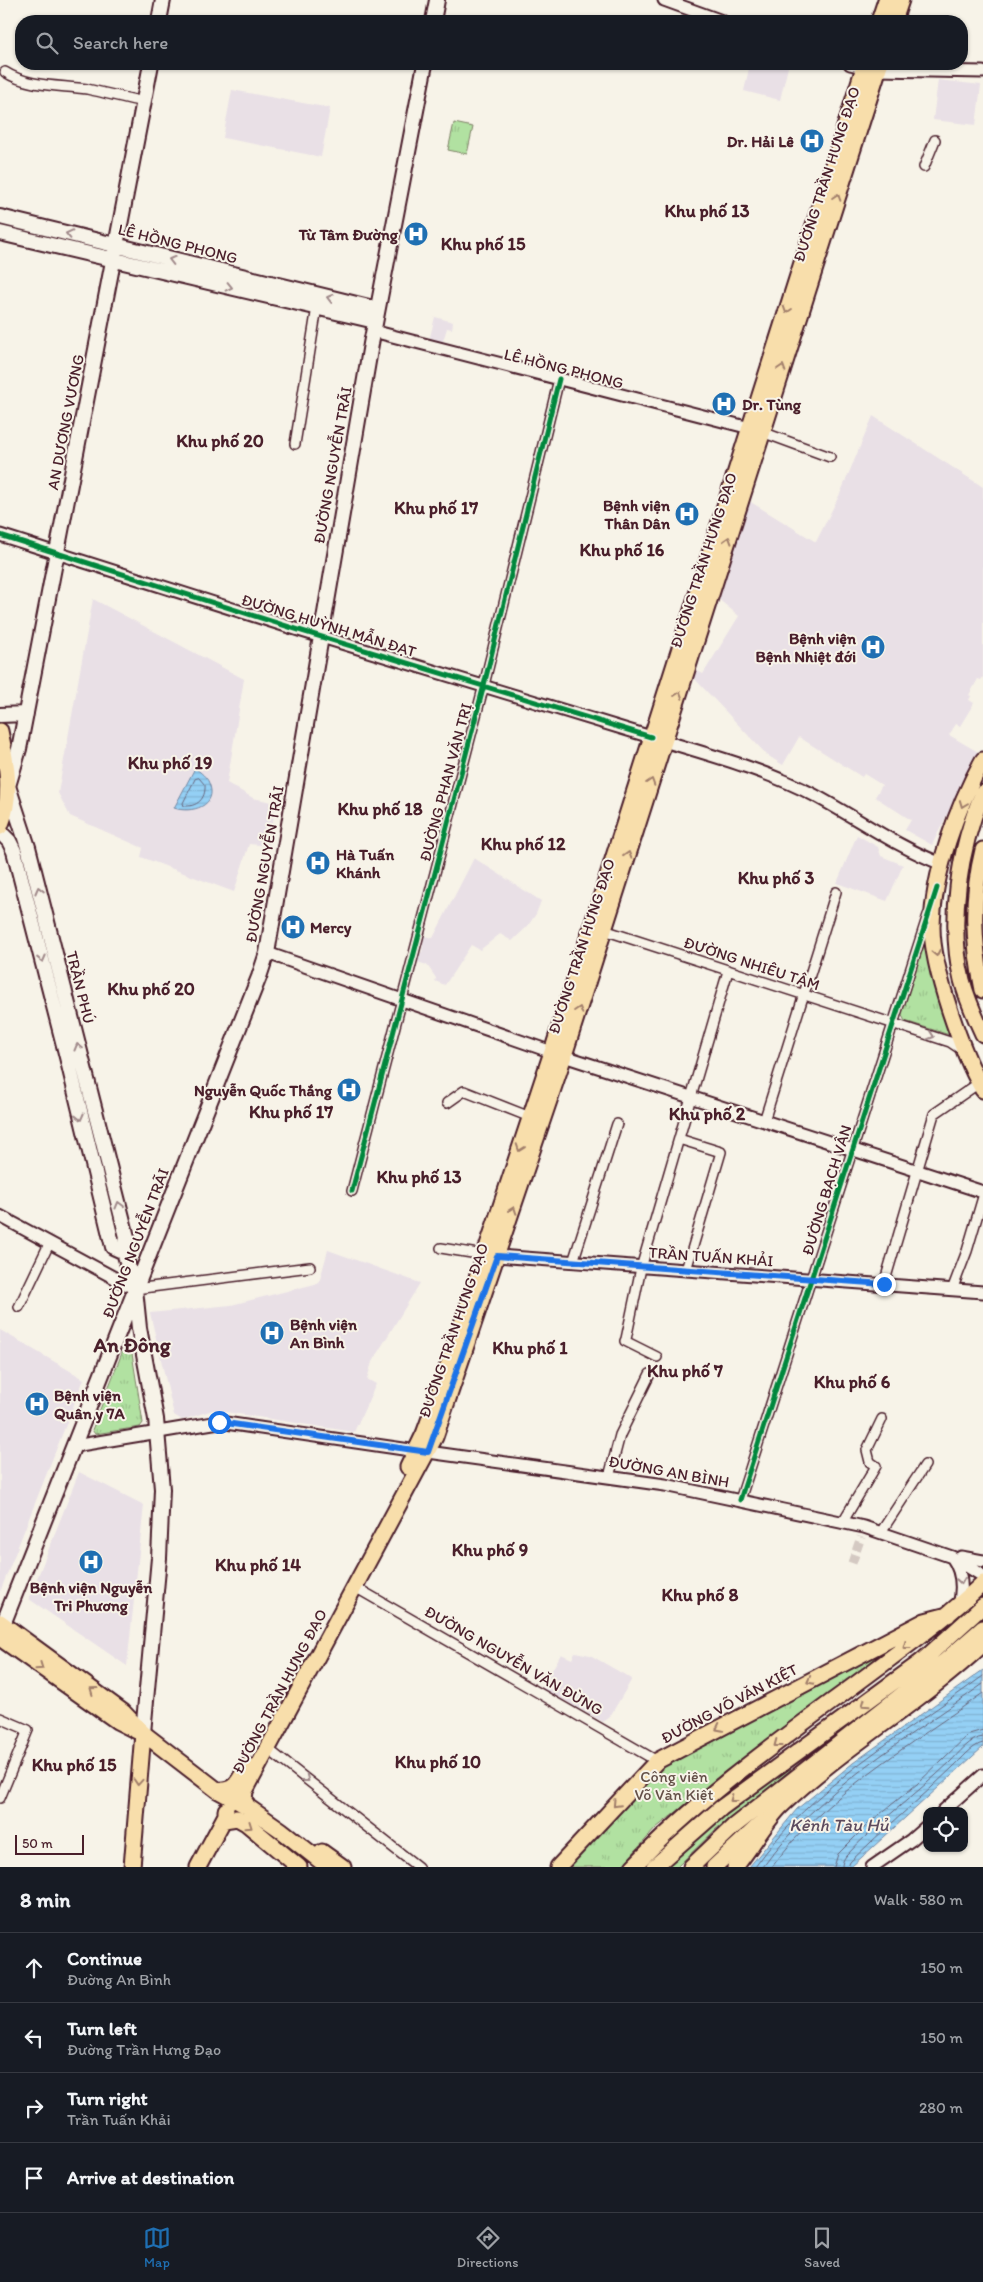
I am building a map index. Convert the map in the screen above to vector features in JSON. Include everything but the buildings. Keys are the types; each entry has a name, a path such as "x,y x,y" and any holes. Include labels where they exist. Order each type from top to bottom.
{"main road":[{"path":"160,15 163,0"},
{"path":"434,15 437,0"},
{"path":"881,15 886,0"},
{"path":"896,15 901,0"},
{"name":"AN DƯƠNG VƯƠNG","path":"0,827 8,802 4,791 16,762 26,714 150,70"},
{"name":"ĐƯỜNG NGUYỄN TRÃI","path":"1,1629 259,978 267,953 375,320 424,70"},
{"name":"ĐƯỜNG TRẦN HƯNG ĐẠO","path":"248,1807 244,1800 245,1791 422,1451 491,1256 558,1054 823,219 867,70"},
{"name":"LÊ HỒNG PHONG","path":"0,217 116,246 375,320"},
{"name":"LÊ HỒNG PHONG","path":"0,232 375,320"},
{"path":"0,716 26,714"},
{"name":"TRẦN PHÚ","path":"0,731 4,791 28,847 63,1017"},
{"path":"981,1086 967,1056 947,1001 935,952 932,928 942,864 961,809 983,760"},
{"path":"983,794 977,807 961,870 956,934 962,982 983,1034"},
{"name":"TRẦN PHÚ","path":"0,832 9,841 14,851 127,1237 124,1252 135,1289"},
{"path":"983,850 974,942 983,990"},
{"path":"942,864 980,873"},
{"name":"ĐƯỜNG TRẦN HƯNG ĐẠO","path":"491,1256 530,1117 558,1054"},
{"path":"132,1867 161,1534 162,1489 158,1431 138,1328 135,1289"},
{"name":"ĐƯỜNG VÕ VĂN KIỆT","path":"633,1867 668,1831 750,1765 954,1610 983,1583"},
{"name":"ĐƯỜNG TRẦN HƯNG ĐẠO","path":"218,1790 231,1790 236,1785 351,1585"},
{"path":"654,1867 721,1808 921,1662 983,1606"},
{"name":"ĐƯỜNG VÕ VĂN KIỆT","path":"558,1867 657,1761 925,1621 954,1610"},
{"path":"691,1867 734,1826 945,1661 983,1628"},
{"path":"1,1629 128,1716 143,1733 218,1790 248,1807 312,1867"},
{"path":"714,1867 761,1821 780,1808 822,1770 952,1672 983,1644"},
{"path":"822,1770 852,1732"},
{"path":"198,1867 224,1820 226,1808 218,1790"},
{"path":"735,1867 780,1808"},
{"path":"224,1820 236,1818 283,1840 328,1867"},
{"path":"283,1840 298,1834 343,1867"},
{"path":"283,1840 282,1854 299,1867"}],"street":[{"path":"664,0 705,15"},
{"path":"945,70 983,72"},
{"path":"5,72 12,76 47,85 88,90 144,102"},
{"path":"924,167 935,140"},
{"path":"295,444 317,307"},
{"name":"LÊ HỒNG PHONG","path":"375,320 559,379 756,430"},
{"name":"ĐƯỜNG PHAN VĂN TRỊ","path":"352,1191 484,684 559,379"},
{"path":"756,430 830,457"},
{"name":"ĐƯỜNG HUỲNH MẪN ĐẠT","path":"0,535 321,637 484,684 774,776 814,795 922,855 942,864"},
{"name":"ĐƯỜNG BẠCH VÂN","path":"740,1500 937,888"},
{"path":"764,1121 802,995 836,892"},
{"name":"ĐƯỜNG NHIÊU TÂM","path":"598,928 950,1042 967,1056"},
{"path":"267,953 558,1054 983,1192"},
{"path":"658,1357 625,1342 641,1268 728,971"},
{"path":"884,1284 934,1114 981,1086"},
{"path":"447,1103 464,1091 530,1117"},
{"path":"573,1262 617,1124"},
{"path":"679,1139 722,1152 686,1270"},
{"path":"952,1290 967,1251 983,1197"},
{"path":"0,1216 135,1289 310,1267"},
{"path":"19,1307 50,1244"},
{"path":"441,1248 491,1256"},
{"name":"TRẦN TUẤN KHẢI","path":"491,1256 983,1292"},
{"path":"609,1477 620,1435 650,1374"},
{"path":"842,1523 876,1466 870,1462 867,1450 882,1419"},
{"name":"ĐƯỜNG AN BÌNH","path":"74,1446 219,1422 609,1477 740,1500 881,1532 952,1557 983,1576"},
{"path":"881,1532 925,1465"},
{"path":"952,1557 983,1561"},
{"path":"952,1557 958,1567 962,1583 954,1610"},
{"name":"ĐƯỜNG NGUYỄN VĂN ĐỪNG","path":"351,1585 657,1761"},
{"path":"0,1718 28,1730 0,1798"},
{"path":"268,1749 418,1867"},
{"path":"947,1807 983,1775"},
{"path":"872,1867 923,1830"}],"shaded area":[{"path":"749,70 787,70 780,100 744,91"},
{"path":"938,80 981,85 976,125 933,120"},
{"path":"232,90 330,108 321,157 223,138"},
{"path":"435,317 453,322 452,329 447,328 442,344 429,341"},
{"name":"Bệnh viện Bệnh Nhiệt đới","path":"873,416 983,487 983,677 981,680 978,679 969,695 971,696 969,700 974,703 960,726 956,724 949,735 978,752 932,845 905,830 911,820 875,797 882,785 864,774 862,777 799,737 783,765 767,755 692,676 694,669 703,674 739,616 717,598 749,501 816,542 840,494"},
{"path":"93,599 244,679 227,783 253,798 276,803 269,846 249,844 234,892 141,857 143,848 70,816 58,793"},
{"path":"857,835 878,847 881,856 903,865 887,901 837,883"},
{"path":"474,858 541,901 536,914 527,927 512,941 500,934 480,950 471,945 445,985 435,981 436,978 427,965 417,962 419,953 422,952 424,936 433,938"},
{"name":"Bệnh viện An Bình","path":"328,1250 420,1283 372,1362 367,1379 376,1384 354,1432 213,1410 182,1420 174,1415 150,1313 231,1305 319,1283"},
{"path":"0,1330 84,1379 0,1592"},
{"name":"Bệnh viện Nguyễn Tri Phương","path":"79,1472 144,1505 127,1666 29,1599"},
{"path":"575,1652 590,1655 632,1679 609,1718 603,1722 542,1688 561,1654 572,1659"}],"green space":[{"path":"454,123 473,127 467,154 448,150"},
{"path":"927,930 956,1037 905,1021 900,1012"},
{"path":"127,1340 130,1341 143,1423 140,1427 95,1434 92,1430"},
{"name":"Công viên Võ Văn Kiệt","path":"918,1632 751,1753 656,1828 621,1867 567,1867 659,1768"},
{"path":"788,1765 791,1769 767,1791 716,1829 677,1867 666,1867 700,1833"}],"water":[{"path":"195,768 208,781 211,791 207,803 195,809 181,810 174,808"},
{"name":"Kênh Tàu Hủ","path":"983,1670 983,1747 851,1867 749,1867 797,1809 853,1763"}],"tunnel":[{"path":"852,1563 861,1537"}],"cycle path":[{"path":"352,1191 484,685 559,379"},
{"path":"0,535 302,631 651,737"},
{"path":"740,1500 937,888"}],"place":[{"name":"Dr. Hải Lê","path":"812,141"},
{"name":"Từ Tâm Đường","path":"416,234"},
{"name":"Dr. Tùng","path":"724,404"},
{"name":"Bệnh viện Thân Dân","path":"687,514"},
{"name":"Bệnh viện Bệnh Nhiệt đới","path":"873,647"},
{"name":"Hà Tuấn Khánh","path":"318,863"},
{"name":"Mercy","path":"293,927"},
{"name":"Nguyễn Quốc Thắng","path":"349,1090"},
{"name":"Bệnh viện An Bình","path":"272,1333"},
{"name":"Bệnh viện Quân y 7A","path":"37,1404"},
{"name":"Bệnh viện Nguyễn Tri Phương","path":"91,1562"}],"district":[{"name":"Khu phố 13","path":"707,211"},
{"name":"Khu phố 15","path":"483,244"},
{"name":"Khu phố 20","path":"220,441"},
{"name":"Khu phố 17","path":"436,508"},
{"name":"Khu phố 16","path":"622,550"},
{"name":"Khu phố 19","path":"170,763"},
{"name":"Khu phố 18","path":"380,809"},
{"name":"Khu phố 12","path":"523,844"},
{"name":"Khu phố 3","path":"776,878"},
{"name":"Khu phố 20","path":"151,989"},
{"name":"Khu phố 17","path":"291,1112"},
{"name":"Khu phố 2","path":"707,1114"},
{"name":"Khu phố 13","path":"419,1177"},
{"name":"An Đông","path":"132,1345"},
{"name":"Khu phố 1","path":"530,1348"},
{"name":"Khu phố 7","path":"685,1371"},
{"name":"Khu phố 6","path":"852,1382"},
{"name":"Khu phố 9","path":"490,1550"},
{"name":"Khu phố 14","path":"258,1565"},
{"name":"Khu phố 8","path":"700,1595"},
{"name":"Khu phố 10","path":"438,1762"},
{"name":"Khu phố 15","path":"74,1765"}],"route":[{"path":"219,1422 428,1452 435,1437 497,1256 641,1268 884,1284"}]}
